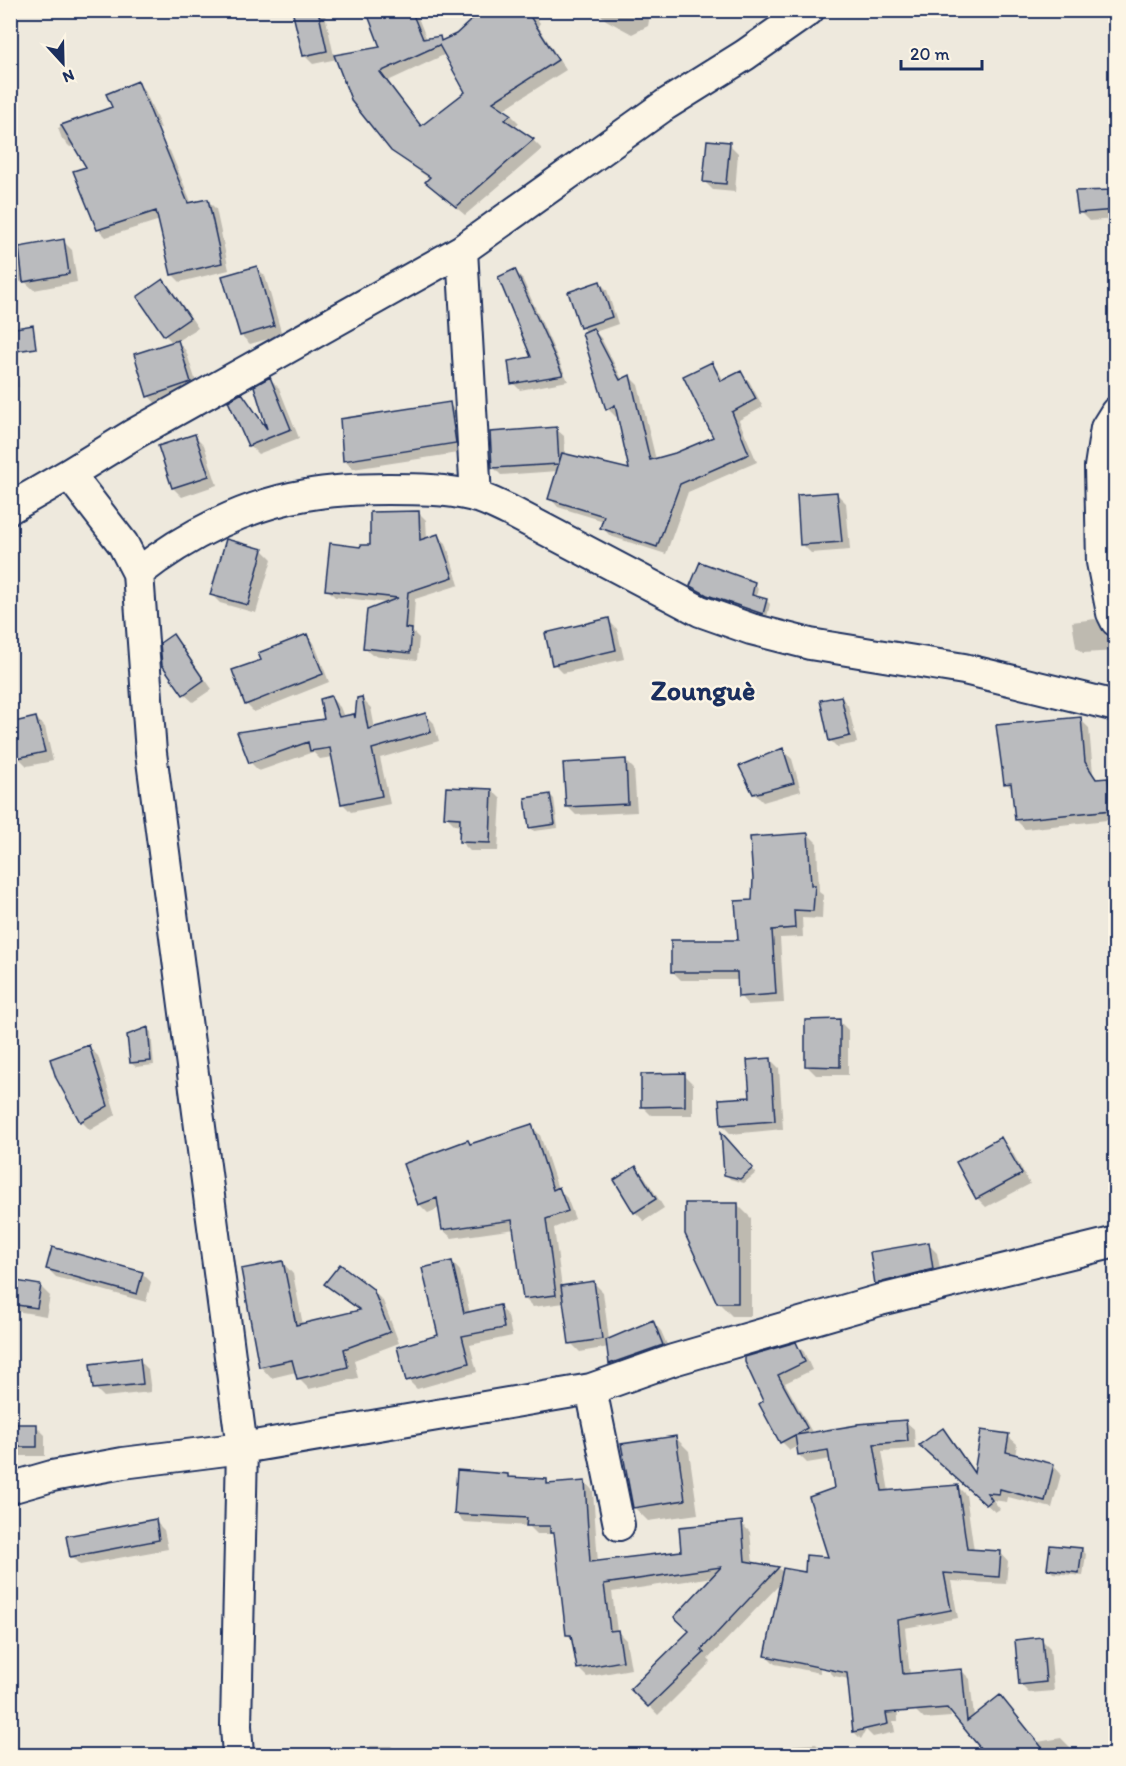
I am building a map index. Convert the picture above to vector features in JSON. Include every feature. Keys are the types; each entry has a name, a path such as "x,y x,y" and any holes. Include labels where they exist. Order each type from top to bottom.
{"street":[{"path":"10,508 134,434 462,250 665,105 745,55 809,10"},
{"path":"462,250 476,497"},
{"path":"1116,412 1106,428 1100,467 1102,562 1112,613 1116,621"},
{"path":"69,474 123,544 138,573 151,753 242,1448 236,1726 238,1755"},
{"path":"138,573 158,557 218,523 271,503 307,495 372,489 433,489 476,497 508,510 700,611 751,629 810,644 964,669 1116,706"},
{"path":"10,1488 52,1476 123,1463 242,1448 591,1389 673,1360 880,1300 1116,1242"},
{"path":"591,1389 619,1525"}],"building":[{"path":"292,10 318,10 327,51 303,56"},
{"path":"366,10 411,10 423,39 440,36 441,41 456,34 482,10 526,10 558,60 493,102 511,114 505,120 534,139 456,207 425,182 430,177 391,151 352,102 334,55 380,47","holes":["439,45 465,92 421,126 380,72"]},
{"path":"138,81 188,203 208,199 222,263 171,275 156,211 97,230 73,171 86,167 61,125 112,107 106,94"},
{"path":"707,140 730,142 726,184 703,182"},
{"path":"1116,190 1116,210 1078,213 1075,191"},
{"path":"64,239 69,274 23,282 19,247"},
{"path":"257,266 274,326 240,336 222,276"},
{"path":"515,269 563,375 511,384 508,361 531,357 498,277"},
{"path":"163,279 190,318 164,336 137,297"},
{"path":"600,281 612,317 580,328 568,292"},
{"path":"33,325 36,348 10,352 10,329"},
{"path":"593,328 620,380 630,375 650,460 675,453 713,437 683,376 712,362 721,381 741,371 756,399 732,412 749,454 680,484 657,547 600,528 604,516 548,499 562,453 629,469 615,405 606,410 582,333"},
{"path":"178,340 191,382 147,397 134,354"},
{"path":"270,377 291,429 248,446 228,401 242,393 267,429 254,386"},
{"path":"450,402 456,443 343,461 340,419"},
{"path":"557,427 559,464 492,468 490,432"},
{"path":"195,434 209,476 172,488 158,446"},
{"path":"837,492 842,542 800,545 797,495"},
{"path":"419,511 420,540 438,534 453,577 408,592 405,628 412,629 410,653 363,648 367,610 398,598 325,590 330,543 360,547 370,545 370,512"},
{"path":"226,539 263,549 248,605 210,595"},
{"path":"700,562 755,582 752,595 767,599 763,614 707,595 690,586"},
{"path":"609,618 616,650 552,665 545,633"},
{"path":"173,634 204,680 183,695 162,665 160,643"},
{"path":"307,634 323,674 245,705 232,670 261,660 258,653"},
{"path":"331,696 339,717 354,714 355,718 357,698 362,697 368,729 426,713 431,732 372,749 382,796 341,804 330,748 310,751 308,742 249,763 237,732 324,719 320,699"},
{"path":"841,696 850,736 829,741 820,700"},
{"path":"36,717 45,752 17,758 10,723"},
{"path":"1081,717 1085,762 1096,779 1108,778 1112,810 1015,820 1011,783 1004,784 996,725"},
{"path":"783,748 794,783 753,794 739,766"},
{"path":"626,759 628,804 566,807 563,763"},
{"path":"446,787 492,789 490,843 459,842 460,818 444,817"},
{"path":"550,794 555,824 529,828 525,798"},
{"path":"808,833 811,885 815,885 813,911 794,910 795,928 772,930 776,994 738,997 737,972 671,972 671,940 738,940 735,901 752,900 750,837"},
{"path":"840,1019 840,1067 805,1066 805,1020"},
{"path":"148,1027 151,1061 130,1063 127,1035"},
{"path":"89,1045 108,1106 80,1122 56,1078 50,1059"},
{"path":"771,1058 775,1121 721,1125 719,1099 750,1097 747,1060"},
{"path":"685,1073 685,1106 641,1107 641,1074"},
{"path":"532,1124 553,1190 559,1187 568,1211 546,1219 556,1295 523,1299 512,1220 442,1230 437,1198 418,1205 403,1164 468,1140 470,1144"},
{"path":"721,1132 753,1168 740,1179 724,1175"},
{"path":"1001,1137 1022,1174 976,1199 956,1162"},
{"path":"636,1166 656,1199 634,1213 614,1180"},
{"path":"685,1203 738,1203 738,1303 717,1303 685,1234"},
{"path":"929,1242 933,1269 875,1284 870,1252"},
{"path":"52,1247 143,1272 137,1294 46,1269"},
{"path":"283,1261 296,1325 360,1310 324,1284 340,1264 373,1289 390,1332 344,1349 348,1367 297,1379 292,1360 259,1367 241,1269"},
{"path":"452,1261 464,1313 500,1305 504,1328 462,1336 469,1363 406,1381 397,1347 438,1335 422,1268"},
{"path":"10,1280 41,1285 37,1308 10,1304"},
{"path":"594,1281 602,1339 569,1344 561,1286"},
{"path":"653,1320 663,1345 609,1364 606,1340"},
{"path":"796,1342 805,1362 778,1375 807,1428 796,1435 857,1424 906,1420 908,1441 874,1444 882,1491 958,1485 967,1549 1001,1551 999,1577 944,1573 951,1610 898,1620 903,1674 962,1669 967,1721 1000,1695 1048,1755 986,1755 947,1708 886,1713 888,1724 853,1732 847,1673 765,1656 783,1568 805,1572 806,1555 828,1557 809,1497 834,1488 828,1450 798,1455 795,1435 780,1443 759,1404 763,1401 745,1362 745,1357"},
{"path":"140,1358 143,1384 93,1389 90,1364"},
{"path":"10,1424 37,1424 37,1447 10,1447"},
{"path":"943,1428 974,1473 981,1430 1009,1434 1006,1452 1054,1464 1045,1501 1000,1489 999,1494 987,1493 992,1500 986,1505 919,1445"},
{"path":"676,1436 685,1500 633,1508 621,1444"},
{"path":"457,1470 508,1474 508,1477 547,1479 547,1484 585,1481 590,1562 681,1551 679,1527 742,1521 745,1561 779,1567 701,1650 704,1653 648,1707 630,1689 689,1631 674,1617 721,1567 604,1584 610,1631 618,1630 623,1661 577,1669 571,1635 566,1635 554,1533 550,1533 550,1526 526,1526 527,1518 454,1514"},
{"path":"156,1519 159,1540 70,1557 66,1536"},
{"path":"1050,1545 1082,1548 1079,1573 1047,1569"},
{"path":"1042,1637 1046,1682 1019,1685 1015,1640"}],"district":[{"name":"Zounguè","path":"703,690"}]}
